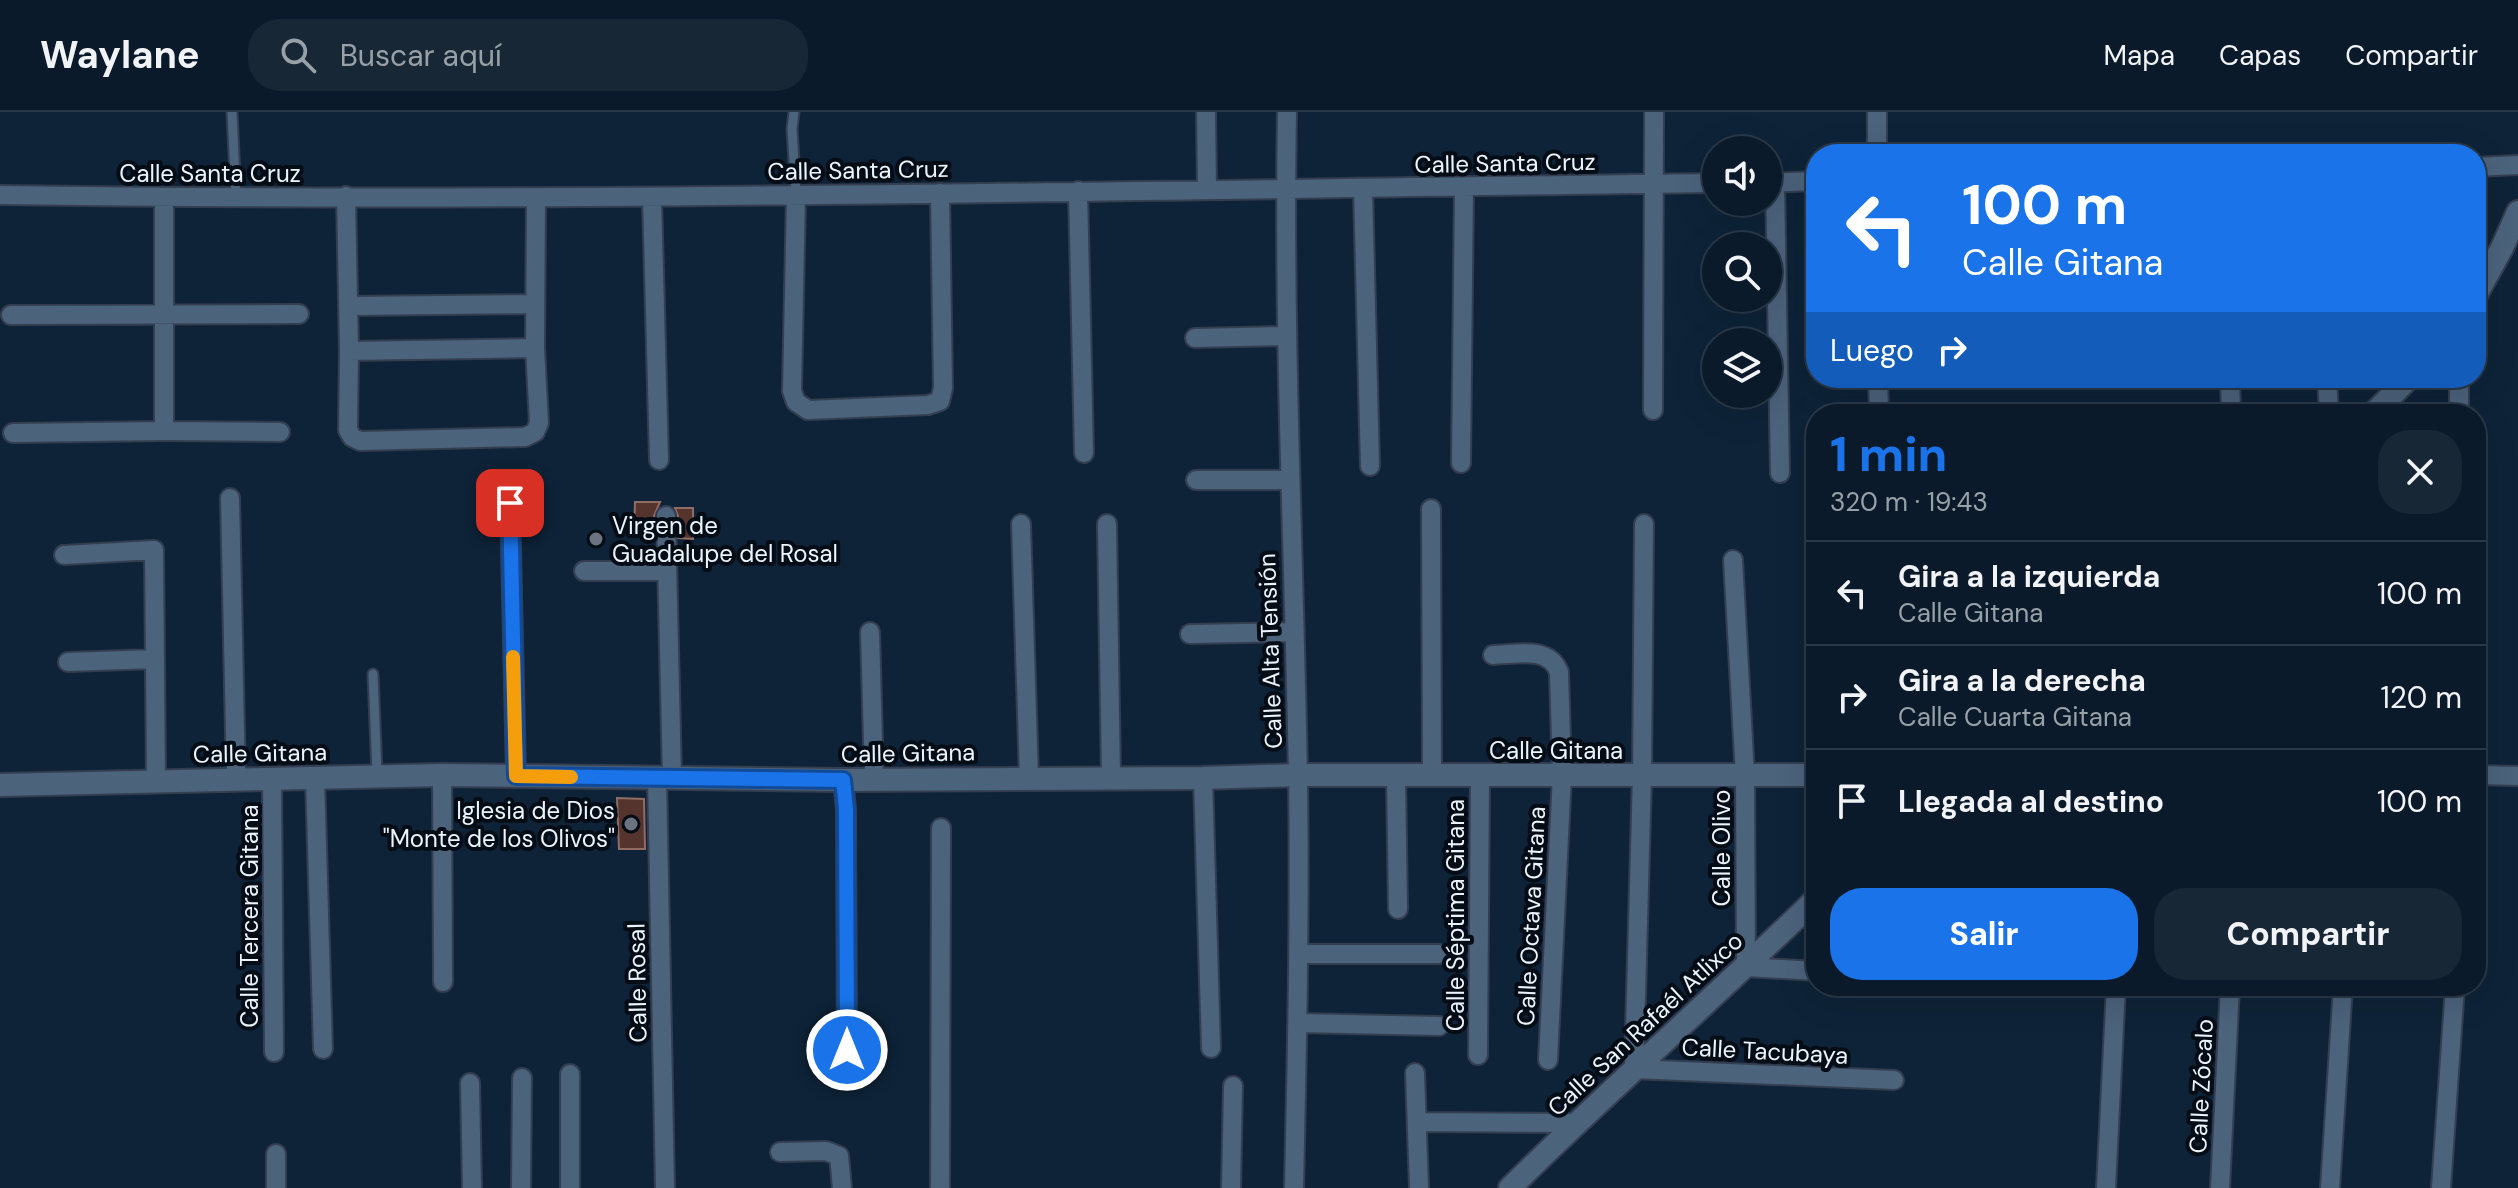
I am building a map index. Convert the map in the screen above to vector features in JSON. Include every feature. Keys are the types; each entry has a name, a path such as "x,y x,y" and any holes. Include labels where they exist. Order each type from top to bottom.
{"street":[{"path":"1206,112 1207,189"},
{"name":"Calle Alta Tensión","path":"1287,112 1285,190 1289,480 1298,775 1299,954 1294,1188"},
{"path":"1653,410 1654,112"},
{"path":"1877,112 1877,144"},
{"path":"2486,167 2518,165"},
{"path":"1782,182 1806,181"},
{"name":"Calle Santa Cruz","path":"0,195 652,198 1702,183"},
{"path":"1461,463 1464,187"},
{"path":"1363,189 1370,466"},
{"path":"1078,191 1084,453"},
{"path":"796,194 792,391 796,402 808,410 928,405 940,401 943,388 940,193"},
{"path":"346,196 348,430 352,437 360,441 525,437 535,432 539,423 535,348 536,198"},
{"path":"164,198 164,431"},
{"path":"652,198 659,460"},
{"path":"2486,277 2518,212"},
{"path":"1773,216 1780,473"},
{"path":"348,306 535,304"},
{"path":"11,315 299,314"},
{"path":"1195,338 1287,336"},
{"path":"349,351 535,348"},
{"path":"2382,404 2398,388"},
{"path":"13,433 280,432"},
{"path":"1196,480 1289,480"},
{"name":"Calle Tercera Gitana","path":"230,498 236,779"},
{"path":"510,503 516,776"},
{"path":"1431,509 1432,775"},
{"name":"Calle Rosal","path":"665,1188 666,516"},
{"path":"1021,524 1029,778"},
{"path":"1107,524 1111,778"},
{"path":"1634,1069 1642,776 1644,524"},
{"path":"64,555 154,550 156,781"},
{"name":"Calle Olivo","path":"1733,560 1745,776 1746,967"},
{"path":"584,571 667,571"},
{"path":"870,632 874,779"},
{"path":"1190,634 1293,632"},
{"name":"Calle Octava Gitana","path":"1493,655 1544,654 1555,661 1559,672 1562,775 1548,1060"},
{"path":"68,662 154,659"},
{"path":"442,775 443,982"},
{"name":"Calle Gitana","path":"0,785 442,775 843,780 1298,775 1806,775"},
{"path":"2486,775 2518,776"},
{"path":"1396,776 1398,909"},
{"name":"Calle Séptima Gitana","path":"1478,1055 1480,776"},
{"path":"315,778 323,1049"},
{"path":"1203,778 1211,1048"},
{"name":"Calle Tercera Gitana","path":"272,780 274,1052"},
{"path":"843,780 846,809 847,1050"},
{"path":"940,1188 941,828"},
{"name":"Calle San Rafaél Atlixco","path":"1510,1188 1575,1123 1806,909"},
{"path":"1299,954 1439,954"},
{"path":"1746,967 1806,970"},
{"path":"2106,1188 2116,996"},
{"name":"Calle Zócalo","path":"2220,1188 2230,996"},
{"path":"2330,1188 2342,996"},
{"path":"2441,1188 2454,996"},
{"path":"1298,1023 1439,1026"},
{"name":"Calle Tacubaya","path":"1634,1069 1894,1080"},
{"path":"1415,1073 1419,1188"},
{"path":"570,1074 570,1188"},
{"path":"521,1188 522,1078"},
{"path":"470,1083 472,1188"},
{"path":"1231,1188 1233,1086"},
{"path":"1417,1122 1575,1123"},
{"path":"780,1152 826,1151 839,1156 842,1188"},
{"path":"276,1154 276,1188"}],"lane":[{"path":"232,112 236,198"},
{"path":"794,112 792,129 796,194"},
{"path":"373,674 377,778"}],"building":[{"path":"635,502 660,502 654,516 654,534 634,534"},
{"path":"675,508 693,508 693,539 678,538"},
{"name":"Iglesia de Dios \"Monte de los Olivos\"","path":"617,798 644,799 645,849 619,849"}],"slow traffic":[{"path":"513,657 516,776 571,777"}],"place":[{"name":"Virgen de Guadalupe del Rosal","path":"596,539"},
{"name":"Iglesia de Dios \"Monte de los Olivos\"","path":"631,824"}],"route":[{"path":"510,503 516,776 843,780 846,809 847,1050"}]}
